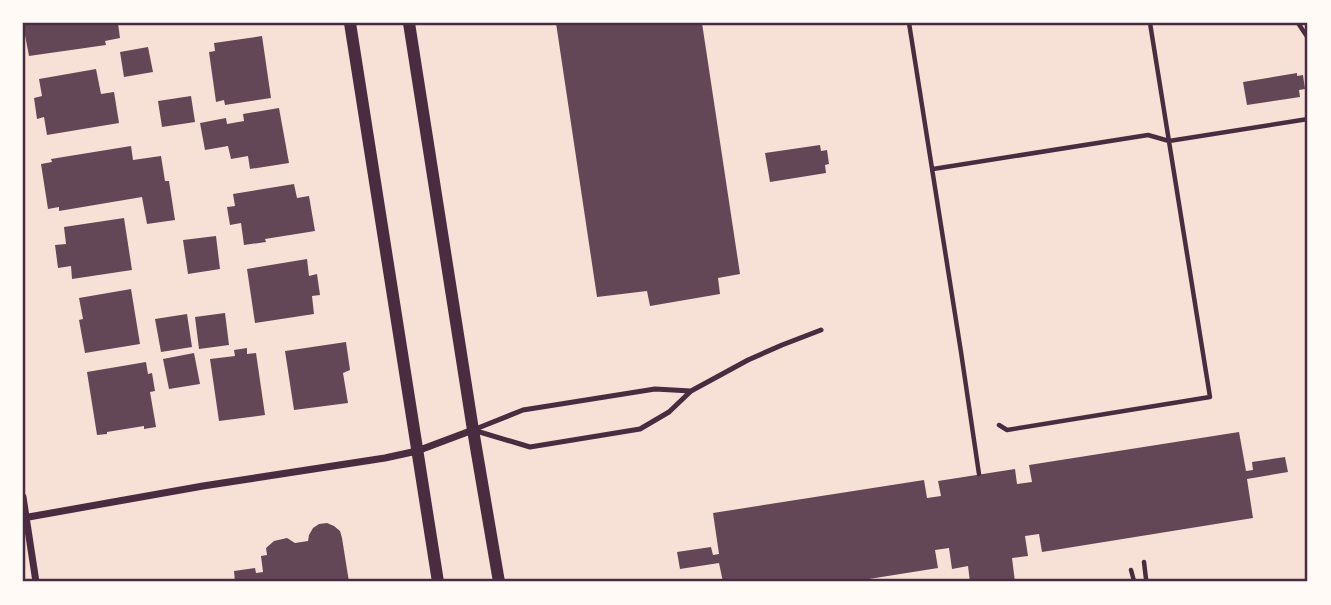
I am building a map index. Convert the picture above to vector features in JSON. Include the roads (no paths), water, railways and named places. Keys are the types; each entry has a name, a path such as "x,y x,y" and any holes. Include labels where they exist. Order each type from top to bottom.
{"street":[{"path":"349,23 438,582"},
{"path":"409,23 499,582"},
{"path":"24,518 203,486 385,458 417,451 473,430"},
{"path":"23,496 24,518 36,582"}],"lane":[{"path":"473,430 530,447 640,429 668,412 691,391 748,360 821,330"},
{"path":"473,430 523,410 655,389 691,391"}]}
